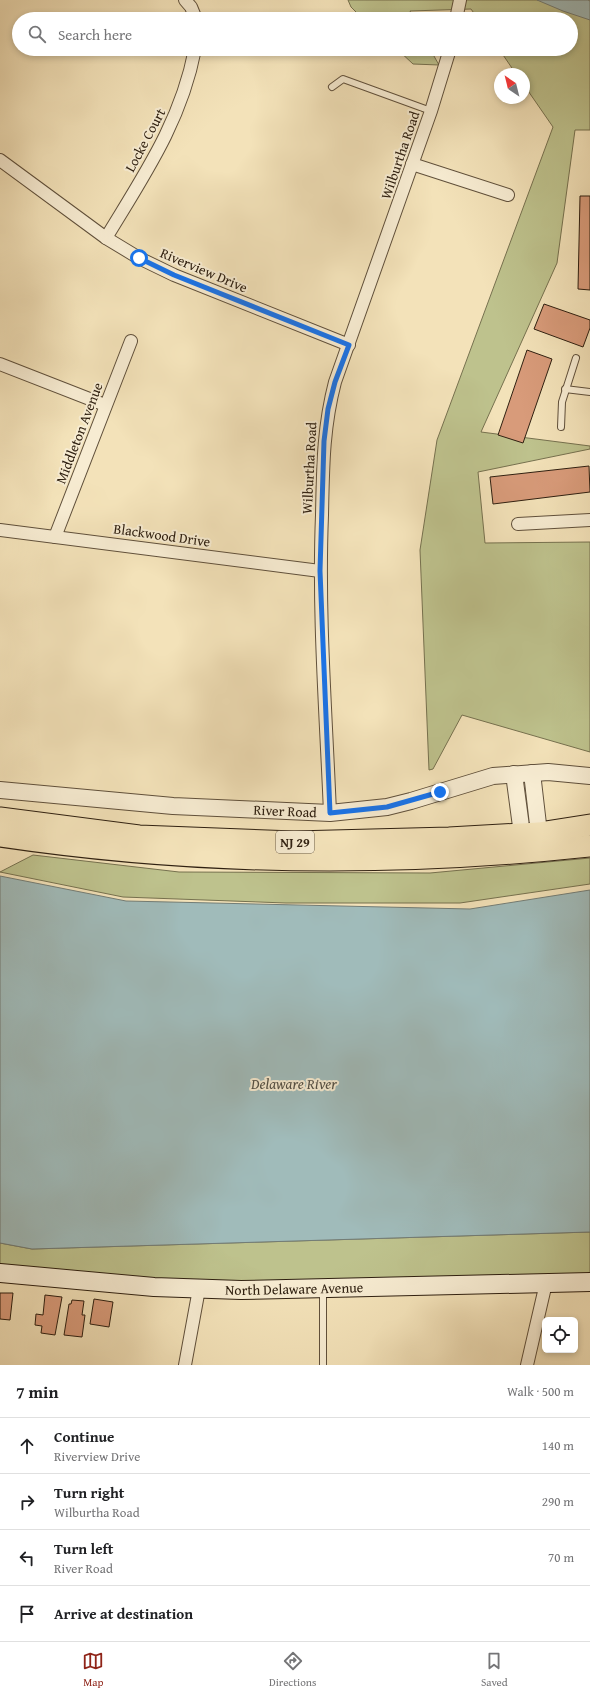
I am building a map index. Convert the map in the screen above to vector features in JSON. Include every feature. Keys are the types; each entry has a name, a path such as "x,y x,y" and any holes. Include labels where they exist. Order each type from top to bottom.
{"highway":[{"name":"NJ 29","path":"0,818 139,836 216,840 372,842 530,833 590,825"},
{"name":"NJ 29","path":"0,836 137,853 230,858 324,860 417,858 532,852 590,846"}],"main road":[{"name":"North Delaware Avenue","path":"0,1272 76,1281 199,1289 323,1289 590,1282"}],"street":[{"path":"185,0 193,12"},
{"path":"457,12 460,0"},
{"name":"Locke Court","path":"106,238 160,148 172,124 182,99 193,56"},
{"name":"Wilburtha Road","path":"330,813 320,571 325,434 328,409 335,382 431,111 448,56"},
{"name":"Riverview Drive","path":"0,160 106,238 139,258 174,275 349,345"},
{"path":"412,164 508,195"},
{"name":"Middleton Avenue","path":"55,536 131,341"},
{"path":"0,364 105,406"},
{"path":"518,524 590,520"},
{"name":"Blackwood Drive","path":"0,530 320,571"},
{"name":"River Road","path":"0,790 173,806 330,813 387,807 493,776 548,772 590,776"},
{"path":"532,773 530,833 532,852"},
{"path":"514,774 530,833"},
{"path":"527,1365 546,1283"},
{"path":"185,1365 199,1289"}],"lane":[{"path":"332,87 344,79 431,111"},
{"path":"561,428 562,402 576,358"},
{"path":"565,389 590,392"},
{"path":"323,1289 323,1365"}],"green space":[{"path":"348,0 590,0 590,130 575,130 557,263 481,432 590,446 590,449 478,472 485,543 590,542 590,752 462,715 433,769 429,770 420,550 437,440 553,127 530,94 530,68 512,68 504,56 578,56 578,12 473,12 471,9 410,12 356,12 351,7"},
{"path":"404,56 434,56 439,65 413,64"},
{"path":"33,855 179,872 430,873 590,858 590,884 460,903 286,903 123,897 0,872"},
{"path":"590,1232 590,1282 199,1289 0,1273 0,1243 32,1249"}],"water":[{"path":"537,0 590,1 590,20 578,16 578,12 563,11"},
{"name":"Delaware River","path":"0,876 126,901 470,909 590,890 590,1232 32,1249 0,1243"}],"building":[{"path":"580,196 590,196 590,290 578,289"},
{"path":"544,304 590,320 590,328 583,347 534,329"},
{"path":"527,350 552,359 523,443 498,435"},
{"path":"589,466 590,492 493,504 490,477"},
{"path":"0,1293 13,1293 10,1320 0,1319"},
{"path":"45,1295 62,1297 55,1335 41,1333 42,1326 35,1325 36,1314 43,1315"},
{"path":"94,1299 113,1302 109,1327 90,1324"},
{"path":"72,1300 84,1301 82,1315 85,1315 82,1337 64,1335 69,1304 71,1304"}],"route":[{"path":"139,258 174,275 349,345 335,382 328,409 324,441 320,571 330,813 387,807 440,792"}]}
